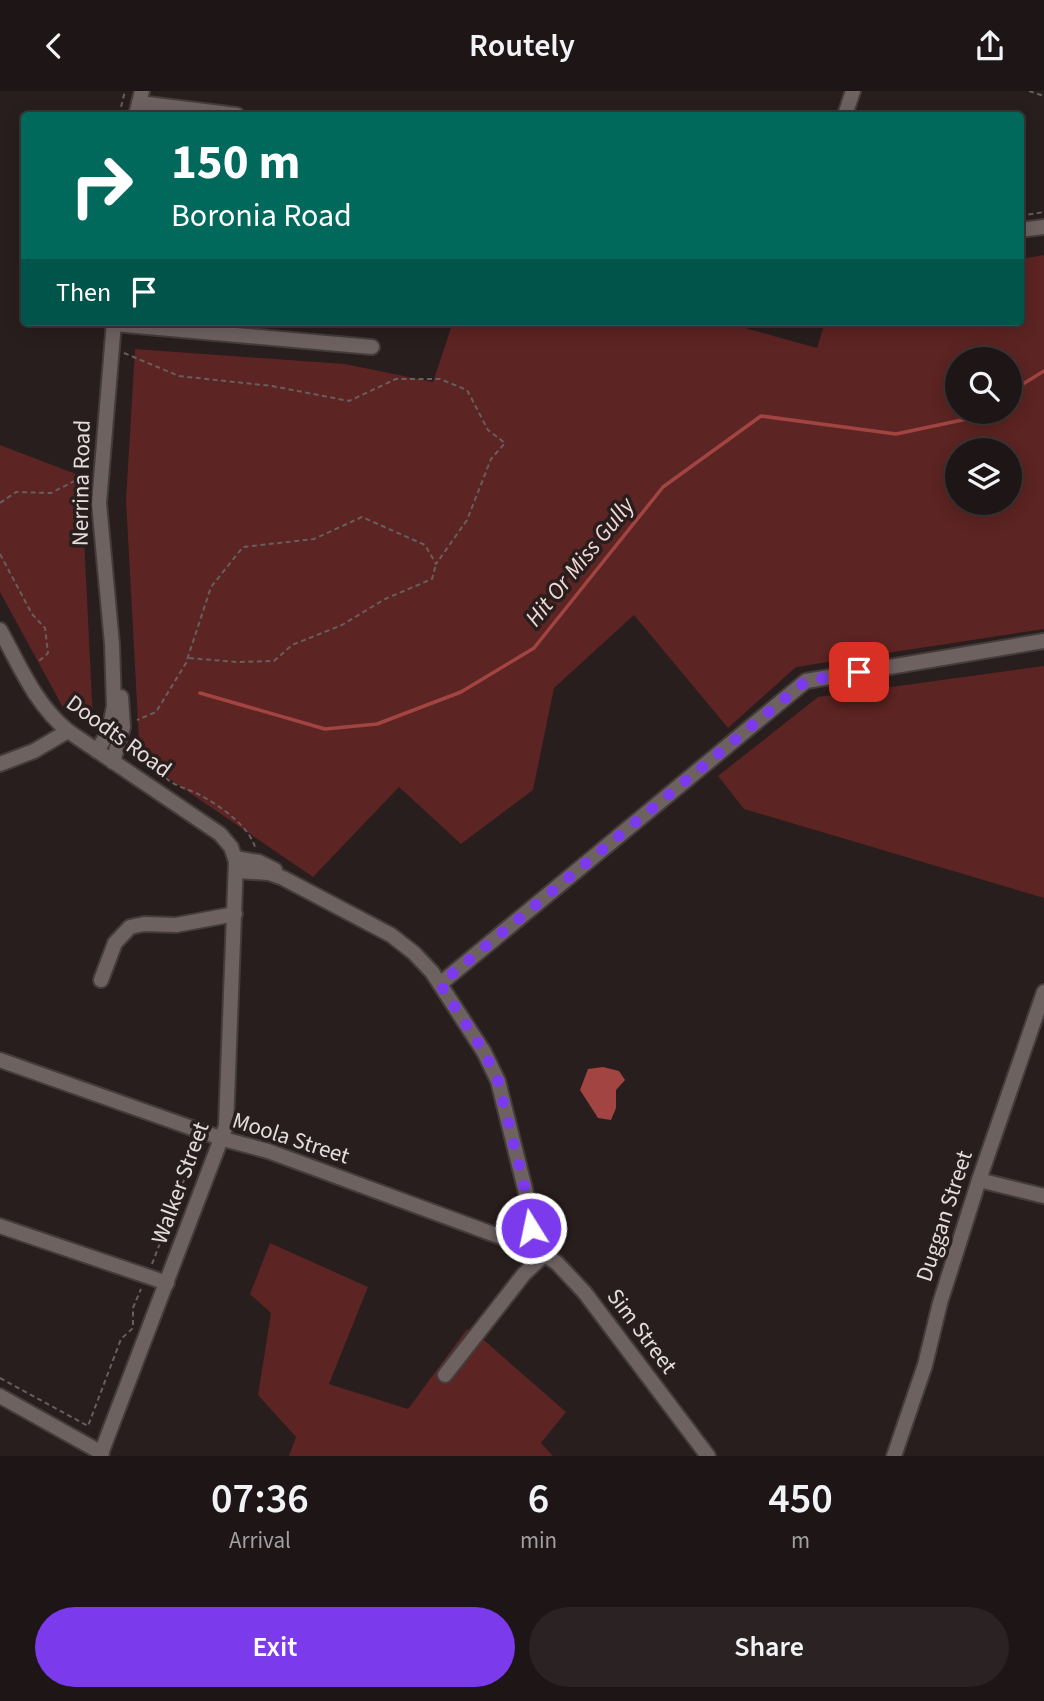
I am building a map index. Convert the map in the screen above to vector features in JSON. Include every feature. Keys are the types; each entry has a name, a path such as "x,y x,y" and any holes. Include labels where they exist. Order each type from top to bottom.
{"street":[{"path":"846,112 853,91"},
{"path":"140,101 217,112"},
{"path":"1024,230 1044,227"},
{"name":"Nerrina Road","path":"113,762 123,724 100,534 99,470 114,326"},
{"path":"146,326 372,347"},
{"name":"Doodts Road","path":"0,629 39,702 68,731 220,834 228,843 236,864"},
{"path":"440,984 806,681 1044,641"},
{"name":"Nerrina Road","path":"97,751 109,731 114,712 112,644"},
{"path":"0,764 34,751 68,731"},
{"path":"236,864 258,862 270,867 290,881 391,935 418,956 440,984 484,1052 498,1081 532,1221 522,1244"},
{"path":"236,864 290,881"},
{"name":"Walker Street","path":"101,1454 223,1139 228,1114 236,864"},
{"path":"101,980 115,943 133,926 173,925 235,914"},
{"name":"Duggan Street","path":"894,1456 925,1365 940,1303 979,1180 1044,992"},
{"name":"Moola Street","path":"0,1060 223,1139 268,1151 522,1244"},
{"path":"979,1180 1044,1196"},
{"path":"0,1226 167,1283"},
{"name":"Sim Street","path":"522,1244 544,1255 585,1293 706,1455"},
{"path":"445,1375 524,1274 544,1255"},
{"path":"0,1396 101,1454"}],"path":[{"path":"121,112 125,91"},
{"path":"1029,91 1044,96"},
{"path":"1024,215 1044,212"},
{"path":"111,347 179,376 272,386 349,401 396,379 440,379 467,390 488,431 505,443 491,459 467,520 436,564 432,579 386,599 342,625 292,645 274,661 236,662 187,658"},
{"path":"0,503 16,492 51,493 81,476 99,470"},
{"path":"123,724 156,712 187,658 211,587 243,547 314,539 362,517 425,545 436,564"},
{"path":"0,554 32,614 45,628 48,653 38,662"},
{"path":"119,744 159,770 165,778 201,796 236,821 252,838 258,862"},
{"path":"151,1265 192,1159 191,1153"},
{"path":"0,1378 88,1426 121,1339 133,1328 133,1308 141,1288"}],"shaded area":[{"path":"1044,255 1044,629 796,667 728,728 634,615 554,688 533,790 461,844 399,787 313,877 140,759 126,500 135,349 345,364 433,382 452,326 737,326 817,348 824,326 1024,326 1024,258"},
{"path":"0,445 81,476 93,721 65,711 0,592"},
{"path":"1044,666 1044,898 744,809 718,776 818,697"},
{"path":"603,1067 619,1071 625,1080 616,1090 616,1108 611,1120 598,1118 580,1090 588,1069"},
{"path":"270,1243 368,1287 329,1384 408,1409 467,1329 485,1341 566,1412 541,1443 553,1456 289,1456 296,1437 258,1395 271,1313 250,1294"}],"waterway":[{"name":"Hit Or Miss Gully","path":"1022,385 1044,371"},
{"name":"Hit Or Miss Gully","path":"200,693 325,729 377,724 461,692 534,648 663,487 761,416 896,434 945,424"}],"route":[{"path":"531,1228 532,1217 498,1081 484,1052 440,984 806,681 859,672"}]}
